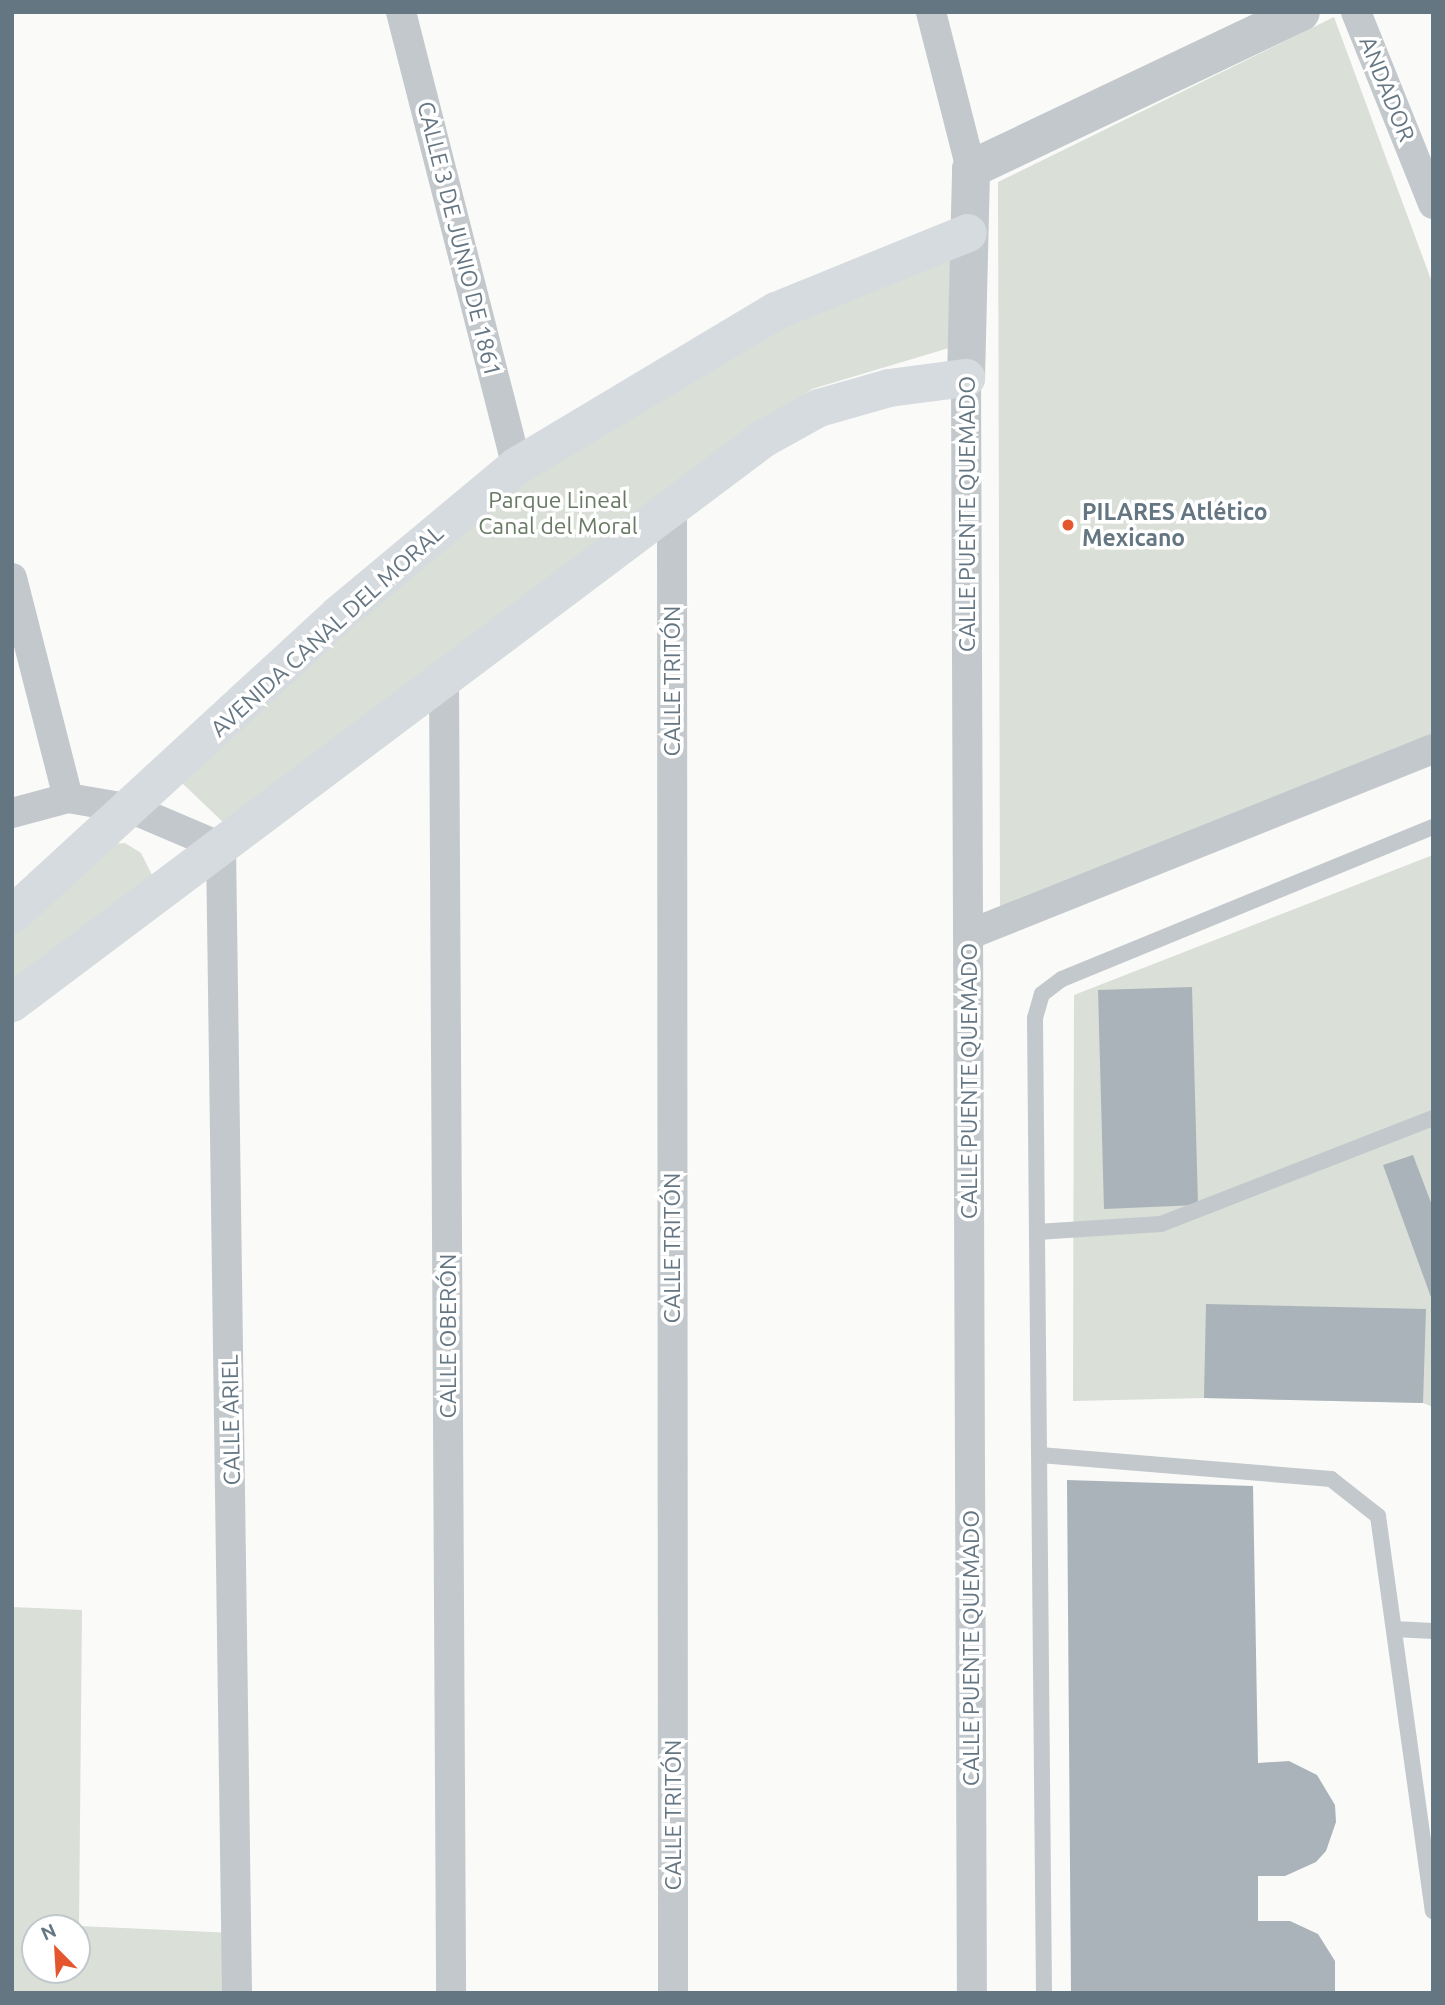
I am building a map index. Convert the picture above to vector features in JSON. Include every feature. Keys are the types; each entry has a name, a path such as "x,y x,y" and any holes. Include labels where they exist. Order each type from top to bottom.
{"main road":[{"name":"AVENIDA CANAL DEL MORAL","path":"12,915 131,809 338,615 517,466 776,311 968,233"},
{"path":"12,1003 444,679 671,503 762,439 819,408 889,388 966,378"}],"street":[{"name":"CALLE 3 DE JUNIO DE 1861","path":"401,12 517,466"},
{"path":"931,12 971,169 1301,12"},
{"name":"ANDADOR","path":"1356,12 1433,204"},
{"name":"CALLE PUENTE QUEMADO","path":"971,169 966,378 972,1993"},
{"name":"CALLE TRITÓN","path":"671,503 673,1993"},
{"path":"12,578 68,799"},
{"name":"CALLE OBERÓN","path":"444,679 451,1993"},
{"path":"968,934 1433,749"},
{"path":"12,813 68,799 131,809 221,847"},
{"name":"CALLE ARIEL","path":"221,847 237,1993"}],"lane":[{"path":"1044,1993 1035,1018 1042,994 1062,979 1433,827"},
{"path":"1037,1232 1161,1224 1433,1118"},
{"path":"1040,1455 1331,1479 1378,1516 1433,1911"},
{"path":"1394,1629 1433,1631"}],"green space":[{"path":"1334,17 1433,285 1433,734 1000,911 998,182"},
{"name":"Parque Lineal Canal del Moral","path":"962,242 949,348 812,389 644,507 225,824 181,782 347,626 534,472 781,324"},
{"path":"125,843 141,853 154,879 12,987 12,914 88,846"},
{"path":"1433,855 1433,1407 1423,1403 1204,1398 1073,1401 1074,995"},
{"path":"12,1607 82,1610 79,1914 21,1914 21,1984 91,1984 91,1927 234,1933 234,1993 12,1993"}],"building":[{"path":"1192,987 1198,1205 1104,1209 1098,990"},
{"path":"1413,1155 1433,1208 1432,1300 1383,1165"},
{"path":"1206,1304 1426,1309 1423,1403 1204,1398"},
{"path":"1067,1480 1253,1486 1258,1763 1289,1761 1317,1775 1335,1805 1336,1822 1326,1851 1316,1862 1285,1876 1258,1876 1258,1921 1290,1921 1318,1934 1335,1961 1335,1993 1071,1993"}],"place":[{"name":"PILARES Atlético Mexicano","path":"1068,525"}]}
